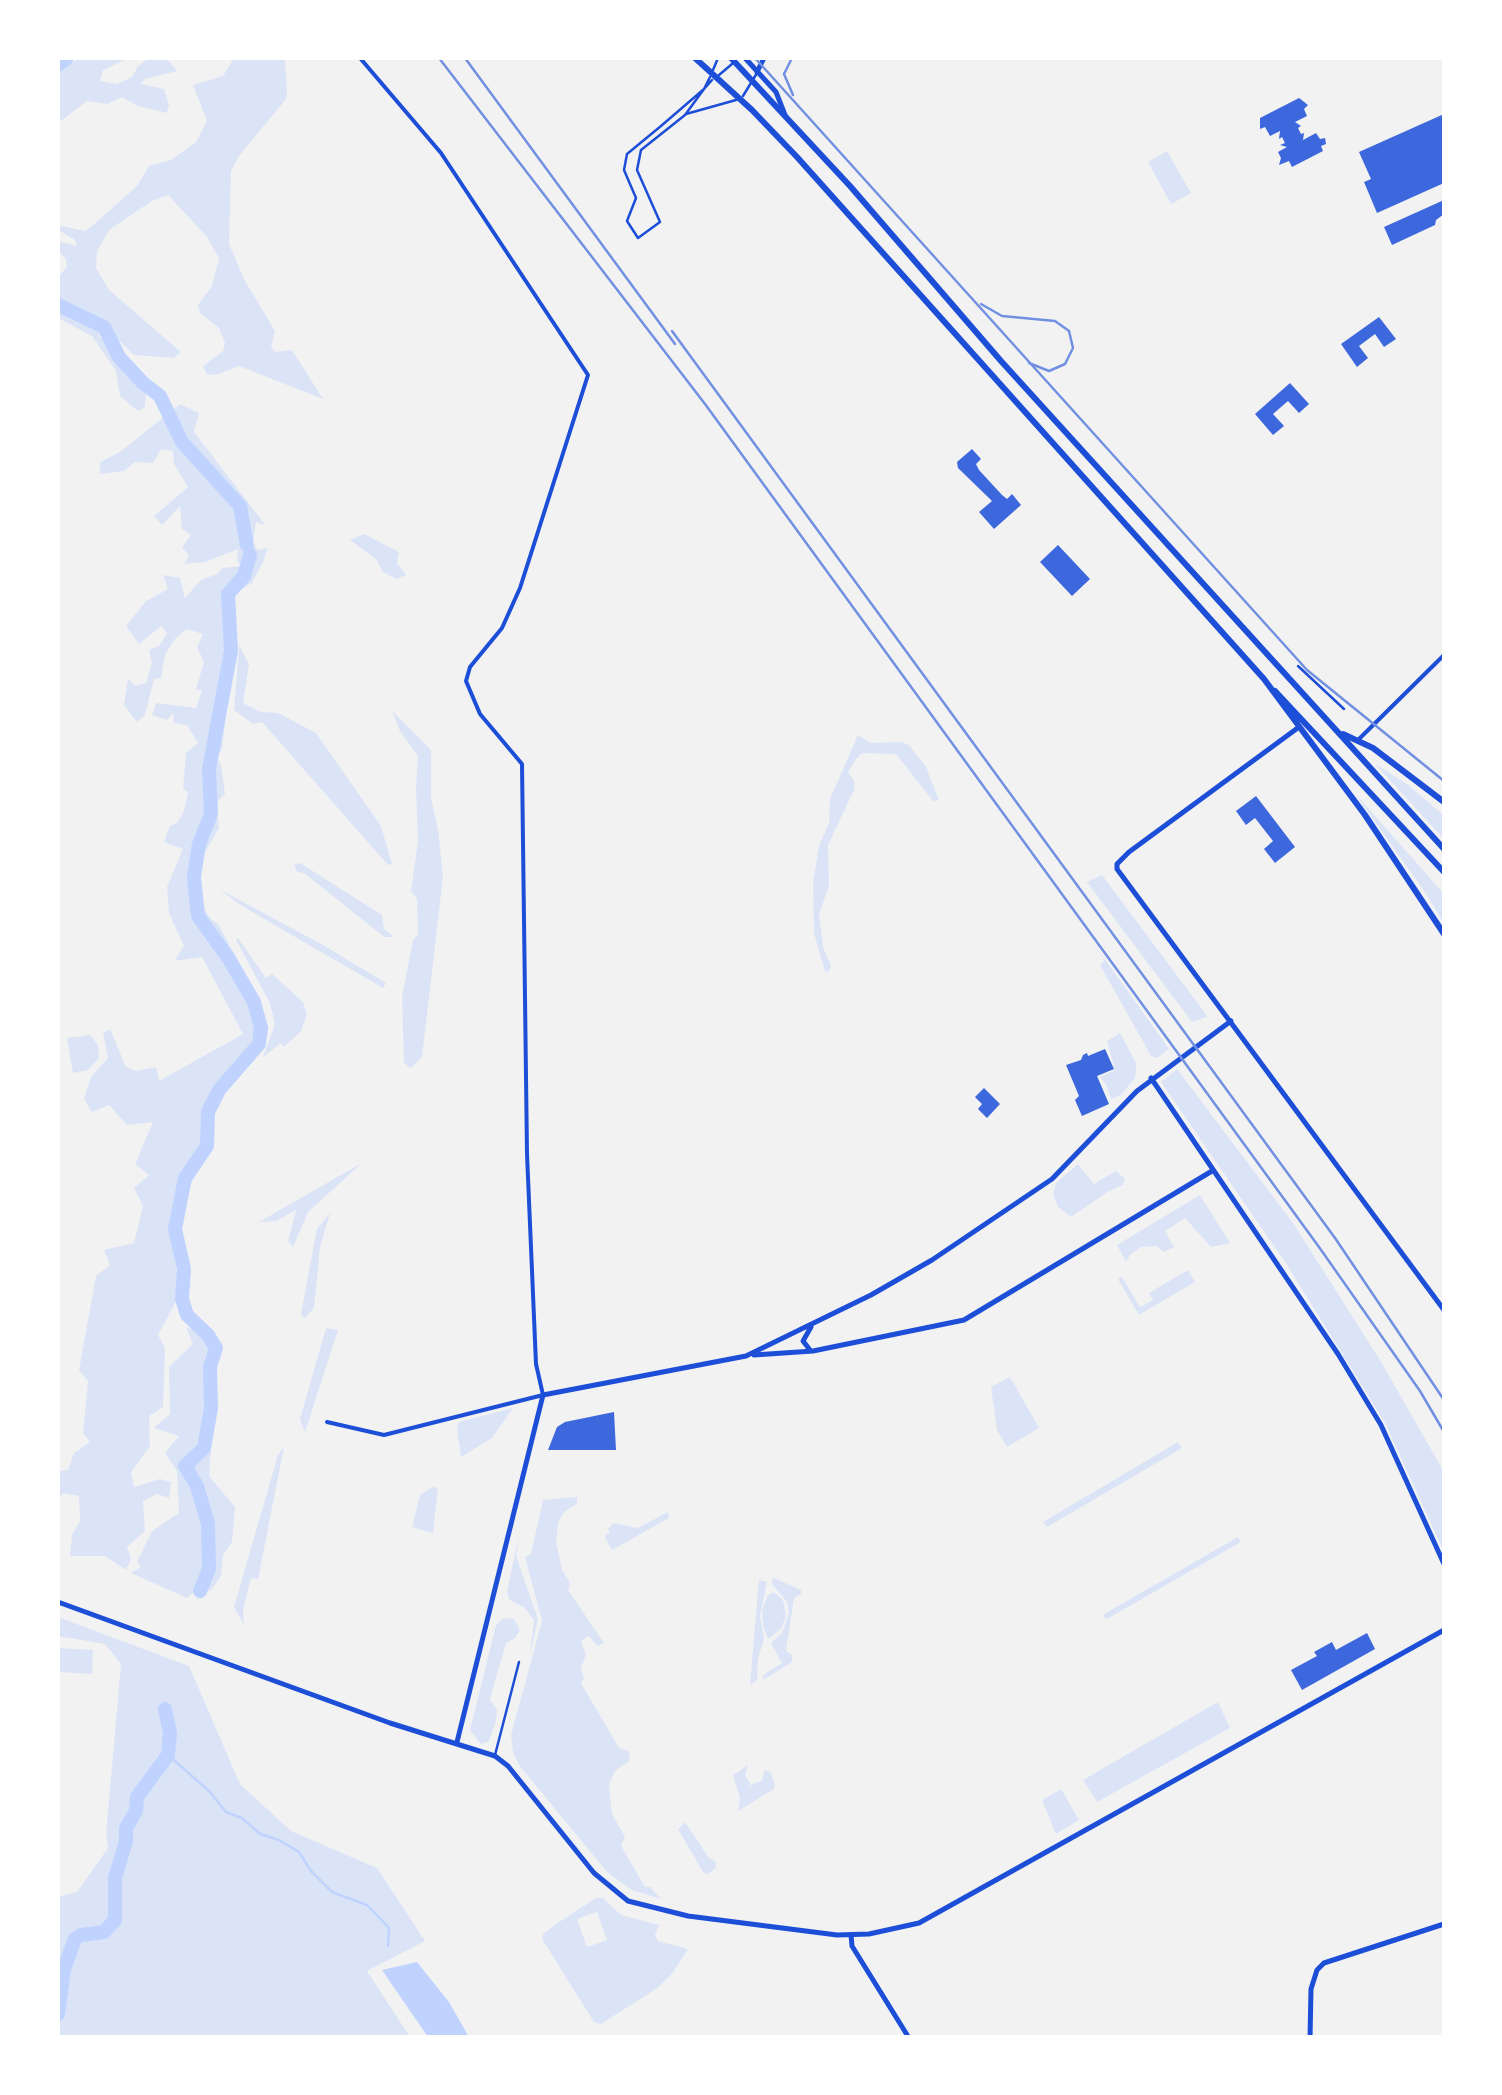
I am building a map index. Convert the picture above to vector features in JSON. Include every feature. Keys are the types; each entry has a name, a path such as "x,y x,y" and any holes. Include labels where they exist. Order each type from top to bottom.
{"main road":[{"path":"695,58 797,157 1264,679 1444,872"},
{"path":"738,59 752,81 786,114 988,346 1444,848"},
{"path":"1264,679 1364,815 1444,934"},
{"path":"1342,734 1358,740 1444,802"}],"street":[{"path":"360,58 441,153 588,375 520,588 502,628 466,674 470,696 480,714 522,764 527,1154 536,1364 542,1395 457,1742"},
{"path":"757,72 764,58"},
{"path":"738,59 776,92 786,114"},
{"path":"1358,740 1444,655"},
{"path":"1299,728 1116,864 1444,1310"},
{"path":"746,1356 917,1269 1024,1200 1052,1179 1151,1078 1231,1020"},
{"path":"1151,1078 1338,1354 1381,1425 1444,1564"},
{"path":"328,1422 384,1436 542,1395 746,1356 813,1351 964,1320 1212,1171"},
{"path":"813,1351 803,1341 814,1324"},
{"path":"58,1602 390,1723 495,1756 508,1766 594,1873 628,1901 688,1916 851,1935 919,1923 964,1900 1444,1630"},
{"path":"1310,2038 1311,1988 1324,1963 1444,1924"},
{"path":"851,1935 852,1946 909,2038"}],"lane":[{"path":"714,76 718,58"},
{"path":"704,89 626,154 624,170 636,198 627,221 638,238 660,222 637,170 641,150 685,114 714,76 738,59"},
{"path":"685,114 741,99 757,72"},
{"path":"495,1756 519,1662"}],"path":[{"path":"1298,666 1344,708"}],"shaded area":[{"path":"80,58 129,58 103,70 100,81 117,84 132,77 149,58 166,58 177,71 145,79 141,84 164,89 167,113 138,106 122,97 107,104 87,101 58,123 58,72"},
{"path":"234,58 285,58 287,93 231,171 229,244 245,281 275,331 271,347 275,352 292,350 323,399 239,366 216,375 207,374 203,366 223,351 225,343 219,328 200,313 198,305 212,286 219,258 207,237 168,195 152,201 109,230 97,251 96,268 109,290 181,352 174,358 134,355 99,321 99,336 117,352 146,392 145,407 138,411 120,396 116,371 92,336 58,318 58,277 67,267 66,259 58,251 58,241 77,246 74,239 58,230 58,225 85,231 137,186 149,166 171,160 196,142 207,121 193,85 223,76"},
{"path":"1167,151 1191,193 1171,204 1148,162"},
{"path":"180,404 199,413 194,432 266,526 256,522 253,543 258,550 268,548 263,562 252,583 231,595 222,673 229,677 228,697 222,749 216,758 221,765 225,794 216,803 219,828 200,861 200,902 218,924 260,1001 266,1030 262,1043 221,1090 215,1105 211,1150 183,1197 174,1197 171,1234 180,1294 158,1335 165,1348 163,1407 149,1416 150,1446 131,1472 134,1487 160,1479 171,1482 169,1498 157,1494 143,1501 145,1531 127,1547 131,1559 126,1570 105,1556 70,1556 72,1535 80,1521 79,1496 63,1493 58,1501 58,1471 68,1470 74,1453 90,1442 83,1433 88,1381 79,1370 96,1276 110,1265 104,1250 134,1243 143,1206 134,1188 149,1175 135,1164 153,1122 127,1125 109,1105 92,1112 84,1099 91,1077 108,1058 103,1033 110,1029 126,1067 136,1071 156,1067 159,1081 243,1034 202,957 174,961 184,946 169,913 167,887 183,849 164,842 170,826 178,822 184,811 188,792 183,789 186,753 198,743 187,725 174,723 173,713 167,720 152,715 156,703 196,708 202,691 196,689 204,662 197,647 203,634 186,629 174,640 165,655 161,678 154,679 145,715 137,722 124,705 128,679 136,686 146,683 152,663 149,650 159,646 167,633 161,626 139,644 126,626 146,601 168,589 163,575 180,578 185,598 201,580 223,568 241,566 237,561 238,549 205,562 184,564 189,556 182,547 191,535 182,529 180,506 162,525 154,516 188,487 174,464 173,451 161,449 153,463 135,462 124,471 100,474 100,462 120,452"},
{"path":"364,534 399,552 397,563 406,575 397,579 383,572 376,559 350,540"},
{"path":"239,645 249,664 243,703 261,712 278,713 316,733 381,826 392,864 388,865 262,722 253,724 234,710"},
{"path":"392,711 431,750 431,798 443,877 422,1057 411,1068 404,1063 402,997 413,940 418,934 417,899 411,891 418,841 418,756 400,731"},
{"path":"858,735 871,743 909,745 926,767 939,800 933,801 896,754 862,753 856,759 848,772 854,790 828,845 829,887 819,914 823,947 831,966 828,972 814,933 813,882 819,846 829,823 830,799"},
{"path":"1375,764 1407,784 1442,814 1444,839"},
{"path":"1353,791 1444,894 1444,924 1427,895"},
{"path":"300,863 382,915 384,929 394,937 384,937 304,873 297,872 294,864"},
{"path":"1102,875 1207,1017 1192,1022 1087,882"},
{"path":"219,889 323,945 386,983 383,988"},
{"path":"1067,906 1169,1049 1157,1058 1151,1056 1100,965 1105,960"},
{"path":"238,938 266,978 272,974 303,1002 307,1014 301,1031 284,1047 281,1043 263,1057 275,1024 270,1003"},
{"path":"1120,1033 1136,1063 1135,1078 1121,1095 1111,1099 1100,1077 1115,1070 1107,1041"},
{"path":"90,1035 98,1045 99,1058 88,1070 73,1073 67,1038"},
{"path":"1177,1069 1293,1223 1380,1360 1444,1472 1444,1552 1385,1423 1287,1265 1161,1082"},
{"path":"362,1163 308,1212 293,1247 288,1241 296,1210 276,1221 259,1222"},
{"path":"1078,1164 1094,1184 1116,1171 1125,1179 1123,1185 1071,1217 1058,1207 1053,1194 1056,1183"},
{"path":"1200,1195 1230,1243 1211,1247 1185,1218 1165,1231 1174,1247 1164,1252 1156,1246 1141,1247 1126,1262 1117,1245"},
{"path":"330,1213 320,1247 314,1308 304,1319 301,1314 317,1229"},
{"path":"1188,1270 1195,1282 1139,1315 1118,1279 1122,1277 1140,1307 1153,1300 1149,1293"},
{"path":"186,1327 211,1337 217,1365 209,1476 235,1507 232,1542 223,1555 221,1576 211,1590 194,1592 187,1598 131,1573 141,1567 137,1562 152,1531 179,1513 177,1471 165,1453 179,1436 154,1428 170,1414 169,1367 193,1344"},
{"path":"326,1328 338,1330 305,1432 300,1419"},
{"path":"1010,1377 1039,1428 1007,1447 997,1430 991,1387"},
{"path":"513,1408 492,1438 461,1457 459,1422"},
{"path":"1178,1442 1182,1448 1047,1527 1043,1522"},
{"path":"284,1447 258,1579 251,1578 243,1610 244,1625 234,1607 278,1455"},
{"path":"438,1488 433,1533 412,1527 420,1495"},
{"path":"577,1497 577,1504 564,1512 558,1523 556,1542 562,1570 570,1583 568,1590 604,1643 597,1646 589,1636 581,1641 586,1656 581,1666 581,1683 619,1748 630,1756 615,1771 609,1785 612,1814 625,1837 621,1845 624,1851 645,1887 661,1899 632,1890 607,1872 519,1765 513,1752 511,1735 542,1621 525,1557 531,1554 543,1500"},
{"path":"668,1512 669,1518 612,1550 605,1538 613,1523 638,1528"},
{"path":"519,1535 516,1556 538,1619 530,1655 534,1621 525,1608 510,1600 507,1592"},
{"path":"1238,1537 1241,1542 1107,1619 1104,1617 1104,1614"},
{"path":"772,1577 801,1590 801,1594 794,1598 786,1651 792,1655 792,1662 763,1680 763,1675 782,1663 771,1643 782,1633 789,1613"},
{"path":"759,1580 767,1582 760,1616 764,1639 757,1680 750,1685"},
{"path":"774,1592 783,1600 786,1616 781,1629 768,1639 762,1610 768,1595"},
{"path":"58,1617 189,1666 240,1784 291,1831 377,1868 425,1941 367,1971 410,2037 58,2037 58,1897 77,1892 108,1848 121,1664 105,1644 58,1636"},
{"path":"504,1618 514,1619 520,1630 506,1643 490,1699 497,1710 496,1721 489,1741 481,1744 470,1730 496,1625"},
{"path":"58,1648 93,1650 92,1674 58,1672"},
{"path":"1218,1702 1230,1728 1097,1802 1083,1780"},
{"path":"748,1765 745,1776 749,1789 762,1781 764,1770 771,1773 775,1785 738,1811 740,1798 733,1775"},
{"path":"1061,1789 1079,1820 1056,1834 1042,1800"},
{"path":"685,1822 709,1858 716,1862 715,1869 707,1874 678,1829"},
{"path":"596,1898 603,1898 621,1915 659,1925 655,1935 658,1941 688,1949 672,1974 656,1989 601,2024 594,2022 542,1939 556,1924","holes":["597,1912 607,1940 587,1947 577,1919"]}],"water":[{"path":"417,1962 449,2002 469,2037 428,2037 382,1970"}],"building":[{"path":"1299,98 1308,105 1304,109 1307,116 1295,122 1301,126 1298,128 1304,133 1303,140 1316,133 1320,139 1325,138 1326,144 1321,146 1323,151 1292,167 1289,161 1279,165 1278,152 1287,147 1280,145 1285,143 1282,137 1279,139 1280,131 1270,136 1265,127 1260,129 1260,118"},
{"path":"1444,114 1444,183 1377,213 1364,182 1371,179 1359,152"},
{"path":"1444,200 1444,214 1435,225 1392,245 1384,227"},
{"path":"1379,317 1396,339 1384,347 1375,334 1359,346 1368,358 1357,367 1341,344"},
{"path":"1290,383 1309,404 1299,413 1288,401 1273,414 1284,426 1273,435 1255,414"},
{"path":"972,449 981,459 976,464 979,470 1002,495 1007,499 1012,494 1021,505 994,529 979,512 992,501 958,468 957,462"},
{"path":"1058,545 1090,579 1072,596 1040,562"},
{"path":"1256,796 1295,847 1275,863 1264,849 1273,841 1255,818 1246,825 1236,811"},
{"path":"1105,1049 1114,1069 1097,1076 1109,1104 1082,1116 1075,1100 1079,1096 1066,1065 1081,1060 1087,1053 1088,1056"},
{"path":"984,1088 1000,1104 987,1118 978,1109 982,1104 975,1097"},
{"path":"614,1412 616,1450 548,1450 557,1427 565,1422"},
{"path":"1367,1633 1375,1649 1302,1690 1291,1670 1317,1656 1314,1652 1332,1642 1336,1650"}],"waterway":[{"path":"58,65 67,58"},
{"path":"58,305 104,327 119,357 160,396 182,442 240,506 247,545"},
{"path":"200,1591 209,1569 208,1524 197,1486 185,1466 204,1448 211,1408 210,1367 216,1348 187,1315 182,1299 184,1269 175,1229 185,1178 207,1146 208,1112 219,1090 259,1044 261,1028 254,1002 198,916 194,877 199,844 211,814 209,769 231,651 228,594 244,576 250,555"},
{"path":"58,2014 64,1969 75,1939 104,1932 115,1920 115,1878 126,1828 136,1811 137,1797 168,1755 170,1733 165,1709"},
{"path":"168,1755 209,1791 226,1812 299,1852 332,1892 367,1905 389,1928 388,1946"}],"tram line":[{"path":"755,58 1307,670 1444,781"},
{"path":"792,58 784,74 793,95"},
{"path":"981,304 1002,316 1055,321 1069,331 1073,348 1065,364 1049,371 1029,363"}],"railway":[{"path":"439,58 705,404 1319,1247 1420,1391 1444,1432"},
{"path":"465,58 675,344"},
{"path":"672,331 1335,1238 1444,1400"}]}
